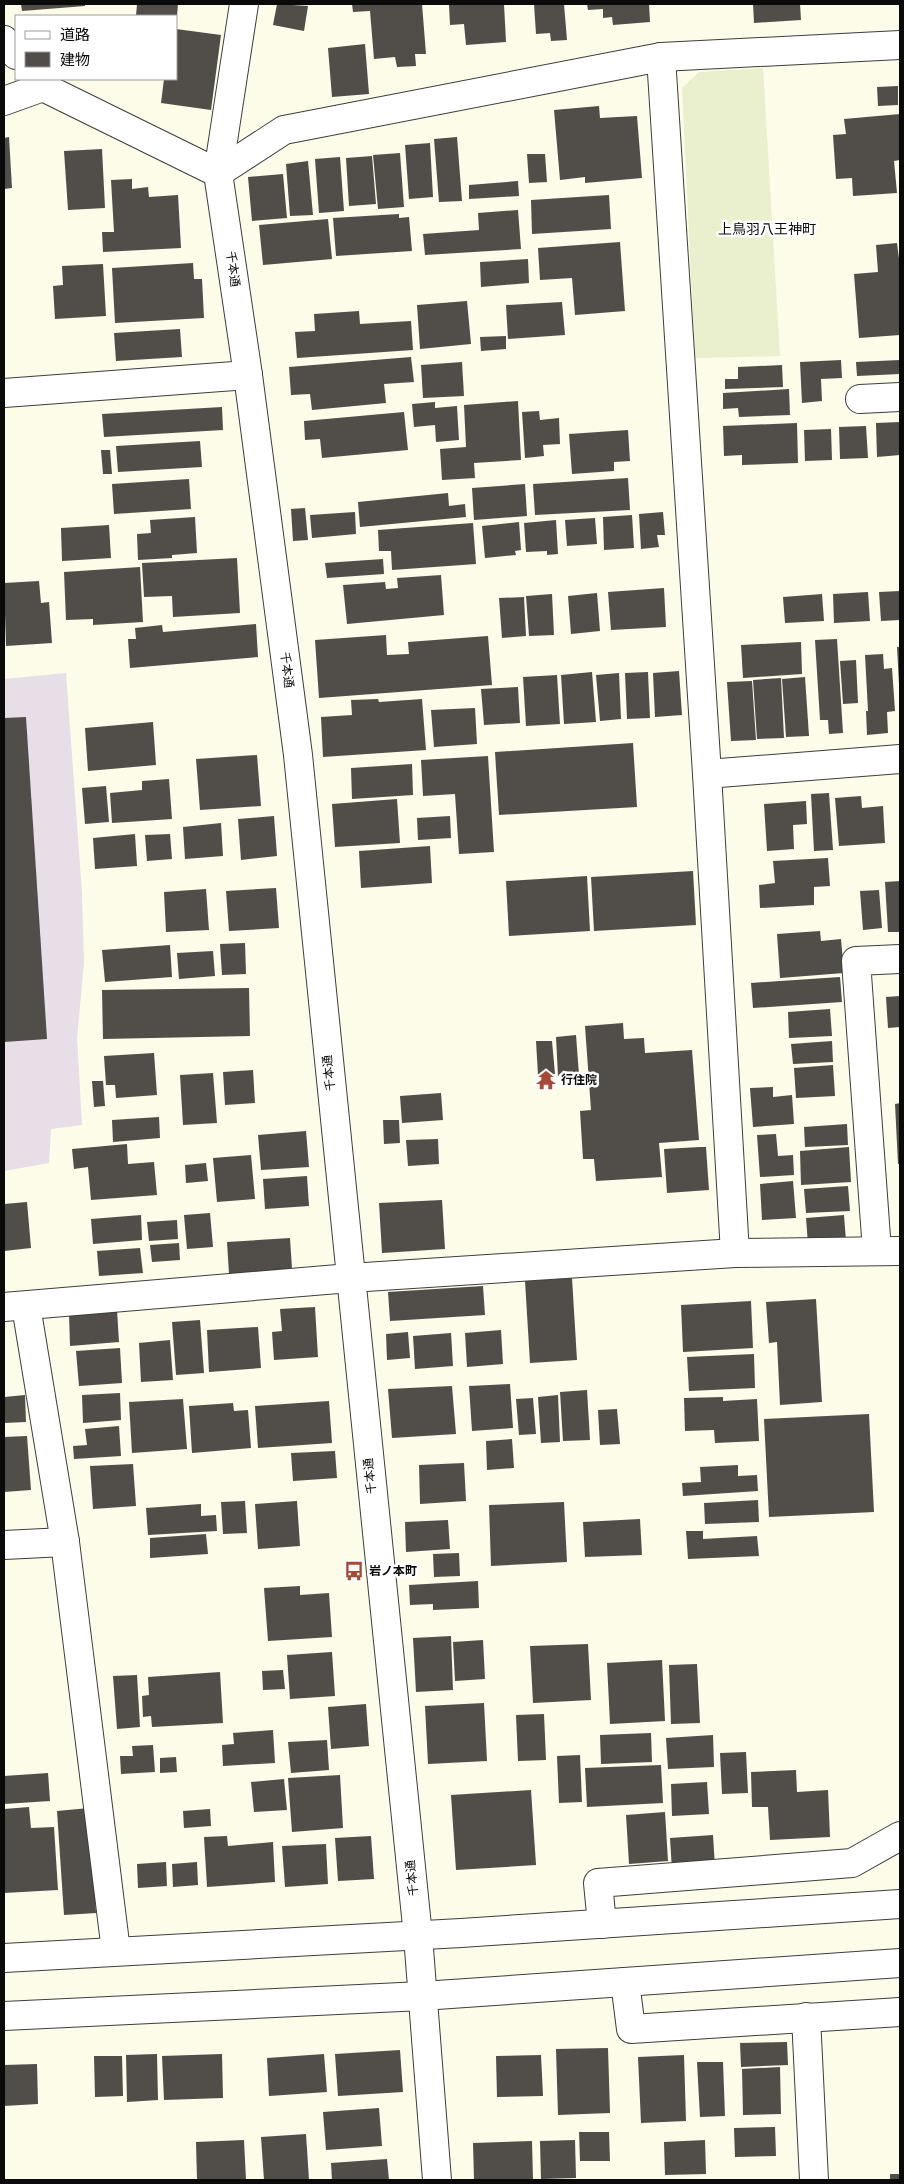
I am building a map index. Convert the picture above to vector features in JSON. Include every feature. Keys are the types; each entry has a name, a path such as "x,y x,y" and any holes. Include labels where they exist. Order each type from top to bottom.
{"street":[{"name":"千本通","path":"244,4 218,173 248,374 298,756 418,1936 437,2180"},
{"path":"4,40 15,54"},
{"path":"4,101 40,83 218,173 284,130 660,57 900,46"},
{"path":"660,57 707,774 734,1253"},
{"path":"4,394 248,374"},
{"path":"860,398 900,397"},
{"path":"707,774 900,759"},
{"path":"116,1951 65,1542 15,1307 350,1278 734,1253 889,1251 856,961 900,959"},
{"path":"4,1544 65,1542"},
{"path":"602,1924 598,1883 852,1863 900,1836"},
{"path":"4,1958 418,1936 900,1904"},
{"path":"4,2016 422,1996 900,1963"},
{"path":"625,1982 630,2029 900,2012"},
{"path":"806,2017 814,2180"}],"shaded area":[{"path":"66,673 82,893 84,963 77,1038 82,1125 51,1129 49,1163 4,1171 4,679"}],"green space":[{"path":"763,68 780,356 695,358 682,88 699,72"}],"building":[{"path":"21,4 85,4 85,6 22,11"},
{"path":"137,4 178,4 177,15 136,15"},
{"path":"277,4 308,6 304,31 273,25"},
{"path":"352,4 422,4 426,54 415,54 416,66 397,67 395,57 374,59 370,11 353,12"},
{"path":"504,4 506,42 466,45 464,24 450,25 449,5"},
{"path":"534,4 564,4 567,40 551,41 550,33 536,34"},
{"path":"587,4 649,4 650,22 613,25 612,17 603,18 603,9 588,10"},
{"path":"753,4 800,4 801,20 754,23"},
{"path":"178,29 221,35 211,110 161,103 164,80 178,80"},
{"path":"365,44 369,94 332,97 328,48"},
{"path":"898,86 898,105 878,106 877,87"},
{"path":"599,106 600,118 637,116 642,178 585,183 585,177 560,180 554,110"},
{"path":"900,114 900,160 894,161 897,193 853,196 852,178 836,179 833,135 846,134 844,119"},
{"path":"9,137 12,188 4,189 4,138"},
{"path":"457,137 462,201 439,202 434,139"},
{"path":"430,143 433,197 409,199 405,145"},
{"path":"102,149 105,208 68,210 64,151"},
{"path":"400,153 404,207 378,209 373,155"},
{"path":"527,154 545,154 547,182 529,183"},
{"path":"372,156 376,204 349,206 346,158"},
{"path":"340,157 344,211 319,213 315,159"},
{"path":"308,161 313,215 290,216 286,164"},
{"path":"283,174 287,218 252,221 248,177"},
{"path":"132,179 132,189 148,187 149,197 178,195 181,248 103,252 102,232 114,232 111,180"},
{"path":"518,181 519,196 469,199 469,185"},
{"path":"609,195 611,229 532,234 531,200"},
{"path":"518,210 521,249 425,255 423,234 479,230 478,213"},
{"path":"399,214 399,218 409,217 412,251 336,256 333,218"},
{"path":"328,219 332,259 263,265 259,225"},
{"path":"620,242 625,311 575,315 572,278 540,280 538,248"},
{"path":"897,243 900,266 900,335 859,338 854,274 878,272 876,245"},
{"path":"528,259 529,283 481,287 480,262"},
{"path":"193,263 194,279 202,279 204,318 115,323 112,268"},
{"path":"103,264 106,316 55,319 53,286 63,285 62,266"},
{"path":"467,301 471,344 420,349 417,305"},
{"path":"562,302 565,335 508,339 506,305"},
{"path":"359,311 360,324 411,321 413,350 297,358 295,332 315,331 314,314"},
{"path":"180,329 182,357 116,361 114,333"},
{"path":"506,336 506,349 481,351 480,337"},
{"path":"411,357 414,382 384,384 386,403 312,410 310,394 291,395 289,367"},
{"path":"841,360 842,378 821,379 822,401 802,403 800,362"},
{"path":"900,360 900,374 857,376 856,362"},
{"path":"462,362 464,396 423,398 421,365"},
{"path":"782,365 783,387 725,389 725,379 738,379 738,367"},
{"path":"789,389 790,415 739,417 738,408 723,409 723,393"},
{"path":"518,401 521,460 474,463 475,478 442,480 440,449 466,447 464,405"},
{"path":"435,402 435,408 457,406 459,440 436,442 435,425 414,427 412,404"},
{"path":"222,407 223,430 104,437 102,414"},
{"path":"539,411 540,420 559,418 560,444 543,445 544,456 525,458 522,412"},
{"path":"404,412 408,450 322,458 320,439 305,440 304,421"},
{"path":"900,422 900,455 877,457 876,423"},
{"path":"797,423 798,463 742,465 742,455 724,456 723,426"},
{"path":"866,426 868,458 840,459 839,427"},
{"path":"831,429 832,460 805,461 804,430"},
{"path":"628,430 630,461 614,462 614,471 572,474 569,434"},
{"path":"200,441 202,467 118,472 116,446"},
{"path":"101,450 110,450 112,474 103,474"},
{"path":"628,478 630,510 535,515 533,484"},
{"path":"189,479 191,509 114,514 112,484"},
{"path":"525,484 527,516 474,520 472,488"},
{"path":"448,493 449,506 465,504 466,517 360,527 358,502"},
{"path":"305,508 308,540 293,541 291,509"},
{"path":"355,512 356,534 312,538 310,515"},
{"path":"663,512 665,535 657,535 659,547 641,549 639,514"},
{"path":"632,515 634,548 604,550 603,517"},
{"path":"195,517 197,553 172,555 172,558 138,560 137,534 151,533 150,520"},
{"path":"595,518 597,544 567,546 565,520"},
{"path":"556,520 558,554 547,555 547,551 526,552 524,523"},
{"path":"519,522 521,550 515,551 516,555 485,558 482,526"},
{"path":"473,523 476,564 392,570 391,551 379,551 378,530"},
{"path":"109,525 111,558 62,561 61,528"},
{"path":"237,558 240,613 173,617 172,596 144,597 142,563"},
{"path":"383,559 384,574 327,578 325,563"},
{"path":"140,567 143,622 93,625 93,619 66,620 64,572"},
{"path":"441,575 444,615 347,624 343,585 385,582 386,589 398,588 397,578"},
{"path":"39,581 41,603 49,602 52,643 6,646 4,583"},
{"path":"664,588 666,627 611,630 608,592"},
{"path":"900,591 900,620 881,621 879,592"},
{"path":"868,592 870,621 834,623 833,594"},
{"path":"597,593 600,631 571,634 568,596"},
{"path":"552,594 554,635 529,636 526,596"},
{"path":"822,594 824,621 785,623 783,597"},
{"path":"524,597 526,636 502,638 499,598"},
{"path":"256,624 258,657 130,668 128,639 136,639 135,628 162,625 163,632"},
{"path":"386,635 387,655 409,654 408,642 488,636 492,685 319,698 315,640"},
{"path":"837,639 843,733 829,734 828,720 820,720 815,640"},
{"path":"801,642 802,674 743,678 741,645"},
{"path":"897,647 900,647 900,684 899,684"},
{"path":"883,654 884,669 892,668 895,711 887,712 888,733 867,735 866,711 868,711 865,655"},
{"path":"856,660 858,703 843,704 840,661"},
{"path":"679,671 682,715 655,717 653,673"},
{"path":"592,672 596,722 564,724 561,675"},
{"path":"648,672 650,718 627,719 625,673"},
{"path":"619,673 621,719 600,721 596,675"},
{"path":"557,675 560,724 526,726 523,677"},
{"path":"805,677 809,736 786,737 782,679"},
{"path":"781,678 784,738 757,739 753,680"},
{"path":"752,681 756,740 731,741 727,682"},
{"path":"518,687 520,723 484,725 481,689"},
{"path":"378,699 379,702 422,699 426,750 323,757 321,717 352,715 351,700"},
{"path":"475,708 477,744 434,747 431,710"},
{"path":"26,717 47,1039 4,1042 4,718"},
{"path":"153,722 156,765 88,771 85,728"},
{"path":"633,743 637,807 499,815 495,752"},
{"path":"257,755 261,806 200,810 196,759"},
{"path":"488,756 494,852 459,854 455,794 423,796 421,760"},
{"path":"412,764 413,795 352,799 351,768"},
{"path":"169,779 172,819 112,823 110,793 142,790 142,781"},
{"path":"106,786 109,822 85,824 82,788"},
{"path":"829,793 833,850 814,851 811,794"},
{"path":"861,796 862,808 883,806 885,843 839,846 835,798"},
{"path":"397,799 400,843 335,847 332,804"},
{"path":"806,801 807,824 793,825 794,849 767,851 764,804"},
{"path":"274,816 277,856 241,860 238,819"},
{"path":"450,816 451,838 418,840 417,818"},
{"path":"221,823 223,856 185,859 183,827"},
{"path":"135,834 137,866 95,869 93,838"},
{"path":"170,834 172,859 147,861 145,835"},
{"path":"430,846 432,883 361,888 359,851"},
{"path":"828,858 830,886 814,887 814,905 760,908 759,885 775,883 773,861"},
{"path":"693,871 696,925 594,931 591,877"},
{"path":"587,876 590,931 509,936 506,881"},
{"path":"900,881 900,932 888,932 885,882"},
{"path":"276,888 279,928 229,931 226,891"},
{"path":"206,889 209,930 166,932 164,892"},
{"path":"879,890 882,928 863,930 860,891"},
{"path":"820,931 821,941 841,939 844,973 780,978 777,934"},
{"path":"245,943 246,974 222,975 220,944"},
{"path":"170,945 172,977 105,982 102,950"},
{"path":"213,951 215,976 179,979 177,953"},
{"path":"840,977 842,1002 753,1008 751,983"},
{"path":"249,988 250,1036 103,1039 102,990"},
{"path":"900,996 900,1027 888,1028 886,997"},
{"path":"830,1009 832,1036 789,1038 788,1012"},
{"path":"623,1023 624,1039 644,1038 645,1053 692,1050 699,1140 659,1143 662,1177 596,1181 594,1159 583,1159 580,1111 591,1110 585,1026"},
{"path":"576,1035 579,1075 558,1076 556,1037"},
{"path":"536,1041 552,1041 555,1074 538,1075"},
{"path":"832,1041 833,1062 793,1064 791,1044"},
{"path":"154,1053 157,1095 116,1098 115,1085 106,1085 104,1056"},
{"path":"833,1065 835,1096 796,1098 794,1068"},
{"path":"253,1070 255,1103 225,1105 223,1072"},
{"path":"213,1073 217,1123 183,1125 180,1075"},
{"path":"92,1081 103,1081 105,1106 94,1107"},
{"path":"773,1087 773,1097 792,1095 794,1124 753,1127 750,1088"},
{"path":"441,1093 443,1120 402,1123 400,1096"},
{"path":"900,1103 900,1164 898,1164 895,1104"},
{"path":"159,1117 160,1138 113,1142 112,1120"},
{"path":"383,1120 399,1120 400,1143 384,1144"},
{"path":"847,1124 848,1145 805,1147 804,1127"},
{"path":"306,1131 309,1167 261,1170 258,1135"},
{"path":"776,1134 778,1156 793,1155 794,1175 760,1177 757,1135"},
{"path":"438,1139 439,1164 408,1166 406,1140"},
{"path":"127,1144 128,1164 154,1162 157,1195 91,1200 88,1167 74,1169 72,1149"},
{"path":"706,1147 709,1190 667,1193 664,1149"},
{"path":"849,1147 851,1182 801,1185 800,1151"},
{"path":"251,1155 255,1199 217,1202 213,1158"},
{"path":"206,1163 208,1181 186,1183 185,1165"},
{"path":"307,1176 309,1206 265,1209 263,1179"},
{"path":"793,1181 796,1218 762,1220 760,1184"},
{"path":"848,1186 850,1211 806,1213 804,1189"},
{"path":"442,1200 445,1249 382,1253 379,1203"},
{"path":"27,1202 31,1248 4,1251 4,1204"},
{"path":"210,1213 213,1247 187,1249 184,1215"},
{"path":"141,1215 142,1240 93,1244 91,1219"},
{"path":"844,1215 846,1241 808,1244 806,1218"},
{"path":"177,1220 178,1239 149,1241 147,1222"},
{"path":"290,1238 292,1269 229,1274 227,1242"},
{"path":"179,1243 180,1260 152,1262 150,1245"},
{"path":"140,1248 143,1273 99,1276 97,1251"},
{"path":"572,1278 577,1360 530,1363 525,1281"},
{"path":"483,1286 485,1315 390,1321 388,1292"},
{"path":"816,1299 822,1402 780,1405 777,1342 769,1343 766,1302"},
{"path":"751,1301 753,1348 683,1352 681,1305"},
{"path":"315,1307 318,1357 274,1360 272,1332 282,1331 280,1309"},
{"path":"117,1310 119,1342 70,1346 69,1313"},
{"path":"200,1320 204,1373 176,1375 172,1322"},
{"path":"258,1327 261,1368 209,1372 207,1330"},
{"path":"501,1330 503,1364 467,1367 465,1333"},
{"path":"408,1332 410,1358 387,1360 386,1334"},
{"path":"451,1333 453,1366 415,1369 413,1336"},
{"path":"170,1340 173,1380 141,1382 139,1343"},
{"path":"120,1348 122,1383 79,1386 76,1351"},
{"path":"754,1354 755,1388 689,1391 687,1357"},
{"path":"510,1384 513,1428 472,1431 469,1386"},
{"path":"452,1386 456,1434 392,1438 388,1389"},
{"path":"587,1390 590,1440 563,1441 560,1392"},
{"path":"120,1393 121,1420 83,1423 82,1395"},
{"path":"25,1395 26,1422 4,1423 4,1397"},
{"path":"558,1395 560,1442 541,1443 538,1397"},
{"path":"723,1397 723,1401 757,1399 759,1441 715,1443 714,1430 685,1431 684,1398"},
{"path":"533,1398 536,1434 519,1435 516,1399"},
{"path":"183,1399 187,1449 132,1453 129,1402"},
{"path":"329,1401 332,1443 258,1448 255,1406"},
{"path":"233,1403 234,1411 248,1410 251,1448 192,1453 189,1406"},
{"path":"617,1409 620,1444 600,1445 598,1410"},
{"path":"869,1414 874,1512 769,1517 764,1419"},
{"path":"119,1426 121,1456 74,1459 73,1446 87,1445 85,1429"},
{"path":"27,1436 31,1490 4,1492 4,1437"},
{"path":"512,1439 514,1468 487,1470 486,1441"},
{"path":"335,1451 337,1478 293,1481 291,1453"},
{"path":"464,1463 466,1501 420,1504 419,1465"},
{"path":"133,1464 136,1506 93,1509 90,1466"},
{"path":"738,1465 738,1476 757,1475 758,1491 683,1496 682,1483 701,1482 700,1467"},
{"path":"758,1500 759,1522 705,1524 704,1503"},
{"path":"245,1501 247,1533 223,1534 221,1502"},
{"path":"297,1501 300,1546 258,1549 255,1504"},
{"path":"564,1502 567,1562 491,1566 489,1505"},
{"path":"201,1504 201,1516 216,1515 217,1531 148,1535 146,1508"},
{"path":"640,1519 642,1555 585,1557 583,1522"},
{"path":"448,1520 450,1549 406,1552 405,1522"},
{"path":"686,1531 703,1531 703,1539 757,1536 759,1556 688,1559"},
{"path":"206,1534 208,1554 150,1558 150,1538"},
{"path":"459,1553 460,1576 434,1577 433,1554"},
{"path":"478,1581 479,1608 433,1610 433,1604 410,1605 409,1585"},
{"path":"300,1586 300,1595 329,1593 332,1637 268,1641 264,1588"},
{"path":"451,1636 453,1690 416,1692 413,1638"},
{"path":"483,1640 485,1679 455,1681 453,1642"},
{"path":"588,1644 591,1700 533,1703 530,1646"},
{"path":"332,1652 335,1696 290,1699 287,1655"},
{"path":"662,1660 665,1721 610,1724 607,1663"},
{"path":"697,1664 700,1723 671,1724 669,1665"},
{"path":"283,1670 285,1689 263,1690 262,1671"},
{"path":"220,1672 223,1723 152,1727 151,1716 143,1717 142,1696 149,1695 148,1677"},
{"path":"137,1675 140,1727 117,1729 113,1676"},
{"path":"484,1703 487,1761 428,1764 425,1706"},
{"path":"366,1704 369,1746 331,1749 328,1707"},
{"path":"544,1714 546,1760 518,1761 516,1715"},
{"path":"273,1730 275,1763 223,1766 222,1745 234,1744 233,1733"},
{"path":"651,1733 652,1762 601,1764 600,1735"},
{"path":"713,1735 714,1767 668,1769 666,1738"},
{"path":"327,1740 329,1770 291,1773 288,1742"},
{"path":"153,1745 155,1772 121,1774 120,1756 133,1756 132,1746"},
{"path":"746,1752 748,1793 722,1794 720,1753"},
{"path":"580,1755 582,1802 559,1803 557,1756"},
{"path":"176,1757 177,1772 160,1773 160,1758"},
{"path":"661,1765 663,1803 587,1807 585,1768"},
{"path":"796,1770 797,1792 828,1790 830,1837 770,1840 768,1807 752,1807 751,1772"},
{"path":"48,1773 50,1801 4,1804 4,1776"},
{"path":"340,1775 343,1828 292,1832 288,1778"},
{"path":"284,1779 287,1810 254,1812 251,1782"},
{"path":"707,1782 709,1814 672,1816 671,1784"},
{"path":"531,1790 536,1865 456,1870 451,1795"},
{"path":"29,1807 31,1828 54,1827 58,1890 4,1893 4,1809"},
{"path":"89,1808 96,1913 64,1915 57,1811"},
{"path":"210,1809 211,1826 184,1828 183,1811"},
{"path":"665,1812 668,1861 629,1864 626,1815"},
{"path":"713,1835 715,1867 672,1870 670,1838"},
{"path":"227,1836 228,1846 273,1842 275,1882 207,1887 204,1837"},
{"path":"371,1836 374,1879 338,1881 335,1838"},
{"path":"326,1844 328,1884 285,1887 282,1846"},
{"path":"166,1862 167,1886 138,1888 137,1864"},
{"path":"197,1862 198,1885 173,1887 172,1864"},
{"path":"787,2042 788,2065 741,2067 740,2043"},
{"path":"608,2048 610,2113 558,2115 556,2049"},
{"path":"400,2050 403,2092 338,2096 335,2054"},
{"path":"157,2054 158,2100 127,2102 126,2055"},
{"path":"222,2054 223,2098 164,2100 162,2056"},
{"path":"324,2054 327,2092 269,2096 267,2058"},
{"path":"541,2055 543,2096 497,2097 496,2056"},
{"path":"684,2055 686,2121 641,2123 638,2057"},
{"path":"94,2056 122,2056 123,2096 95,2097"},
{"path":"697,2062 723,2062 725,2116 700,2117"},
{"path":"37,2064 38,2104 4,2106 4,2065"},
{"path":"780,2067 781,2114 743,2115 742,2069"},
{"path":"379,2108 382,2146 326,2150 323,2112"},
{"path":"775,2127 776,2156 735,2157 734,2128"},
{"path":"579,2132 609,2132 610,2161 580,2161"},
{"path":"306,2134 309,2180 264,2180 261,2137"},
{"path":"244,2140 246,2180 197,2180 196,2142"},
{"path":"575,2140 576,2178 541,2179 540,2141"},
{"path":"705,2140 706,2174 665,2175 664,2142"},
{"path":"532,2141 533,2180 474,2180 473,2143"},
{"path":"387,2159 389,2180 332,2180 331,2163"},
{"path":"890,2174 900,2174 900,2180 890,2180"}],"place":[{"name":"行住院","path":"546,1080"},
{"name":"岩ノ本町","path":"354,1571"}],"district":[{"name":"上鳥羽八王神町","path":"767,229"}]}
